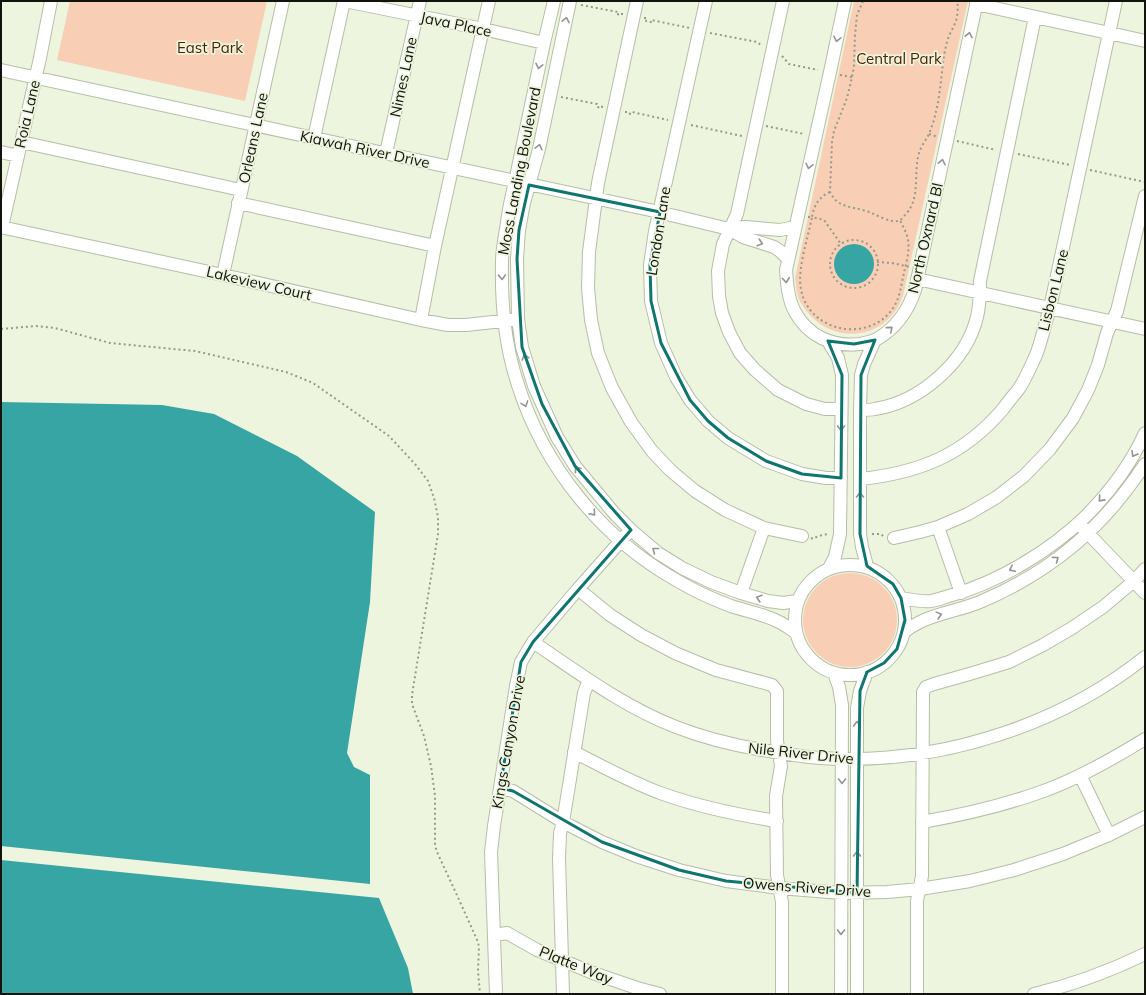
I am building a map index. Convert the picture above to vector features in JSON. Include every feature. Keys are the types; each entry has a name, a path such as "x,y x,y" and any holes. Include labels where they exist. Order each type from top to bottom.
{"street":[{"name":"Roia Lane","path":"2,227 36,77 51,1"},
{"name":"Orleans Lane","path":"223,275 283,1"},
{"name":"Java Place","path":"345,1 544,43"},
{"path":"314,138 345,1"},
{"name":"Nimes Lane","path":"386,153 420,1"},
{"path":"421,320 435,246 489,1"},
{"name":"Moss Landing Boulevard","path":"554,1 511,198 502,261 504,321 518,385 528,412 543,445 561,475 603,525 621,542 676,580 701,593 730,606 776,620 795,632"},
{"path":"638,1 598,183 589,252 588,288 591,320 598,353 612,388 631,422 652,451 670,470 725,510 764,528 802,536"},
{"name":"London Lane","path":"706,1 655,231 650,265 651,301 661,343 676,377 690,400 708,421 728,438 766,461 802,474 826,478 841,478"},
{"path":"783,1 737,214 729,228 723,244 718,271 719,296 722,313 729,332 740,353 755,370 778,390 806,404 825,409 841,409"},
{"name":"North Oxnard Bl","path":"845,1 786,270 787,287 790,298 795,311 804,325 828,341 845,344 875,340 886,333 897,323 912,300 916,274 976,3"},
{"name":"Lisbon Lane","path":"860,479 904,472 946,456 971,440 992,422 1019,389 1036,354 1050,308 1116,1"},
{"name":"Moss Landing Boulevard","path":"575,3 530,185 524,203 519,230 517,259 518,319 522,347 534,386 557,436 575,466 614,513 658,553 682,568 741,593 768,601 783,603 797,601"},
{"path":"976,3 1145,41"},
{"path":"860,410 875,409 894,404 909,398 932,384 959,356 969,338 977,319 980,305 980,281 1035,17"},
{"name":"Kiawah River Drive","path":"1,70 729,228 745,227 780,230 795,227"},
{"path":"21,142 241,190"},
{"path":"1,152 18,156"},
{"path":"894,538 938,526 968,514 997,497 1024,476 1050,449 1074,418 1088,390 1098,365 1107,333 1118,311 1145,196"},
{"path":"238,203 435,246"},
{"name":"Lakeview Court","path":"2,227 448,325 466,325 518,319"},
{"name":"Kiawah River Drive","path":"729,228 743,237 774,247 788,259"},
{"path":"916,274 980,293 1145,329"},
{"path":"867,566 860,534 861,375 864,364 875,340"},
{"path":"828,341 838,358 842,375 840,534 835,557 830,568"},
{"path":"901,598 918,601 932,601 961,593 985,583 1024,563 1053,544 1078,523 1106,494 1118,479 1145,433"},
{"path":"904,632 920,622 973,605 1014,586 1041,570 1073,547 1088,533 1114,506 1145,464"},
{"path":"1078,523 1145,593"},
{"path":"938,526 961,593"},
{"path":"741,593 764,528"},
{"name":"Kings Canyon Drive","path":"496,994 492,852 494,826 521,662 533,642 631,530"},
{"path":"855,564 867,566 881,574 893,584 901,598 906,620 904,632 897,649 884,663 867,672 856,675 834,673 820,667 809,658 800,646 795,632 794,616 797,601 805,587 816,576 830,568 855,564"},
{"path":"917,994 917,901 922,876 923,692 926,687 1009,662 1043,645 1103,608 1134,581 1145,569"},
{"path":"578,589 610,615 676,654 716,670 772,685 777,691 778,740 781,766 776,796 777,875 782,902 782,994"},
{"name":"Nile River Drive","path":"533,642 631,707 675,727 733,745 779,753 842,759 923,753 962,746 997,736 1046,717 1090,694 1130,669 1145,657"},
{"path":"857,994 858,705 860,691 867,672"},
{"path":"834,673 842,701 841,994"},
{"path":"563,994 559,858 560,833 584,693 589,680"},
{"path":"922,822 956,816 1039,793 1080,775 1145,740"},
{"path":"574,752 632,781 663,794 702,806 740,815 777,821"},
{"path":"1080,775 1109,835"},
{"name":"Owens River Drive","path":"500,788 513,791 563,822 602,842 636,856 679,870 726,881 779,888 842,893 920,889 970,881 1014,870 1063,854 1109,835 1145,817"},
{"name":"Platte Way","path":"494,935 507,933 537,950 593,974 660,994"},
{"path":"1034,994 1116,968 1145,954"}],"path":[{"path":"863,1 857,15 852,77 847,98 834,131 832,142 830,192 838,203 871,212 888,220 900,220 914,202 916,168 919,154 929,134 937,110 948,40 957,17 957,1"},
{"path":"575,3 618,12 617,14 622,15 622,13"},
{"path":"639,16 647,18 646,21 651,22 651,20 695,29"},
{"path":"705,31 758,42 764,49"},
{"path":"779,54 783,56 789,64 818,70"},
{"path":"835,74 852,77"},
{"path":"561,97 597,104 597,107 602,108 602,105 609,107"},
{"path":"626,111 626,113 631,114 632,112 668,120"},
{"path":"756,124 804,134"},
{"path":"691,125 753,138"},
{"path":"929,134 941,138"},
{"path":"952,140 998,150"},
{"path":"1016,154 1071,166"},
{"path":"1085,169 1145,182"},
{"path":"830,192 824,195 817,202 814,209 800,272 800,286 803,298 813,314 825,323 839,328 854,330 860,329 879,322 893,308 898,298 908,255 908,239 900,220"},
{"path":"803,216 824,220 841,244"},
{"path":"849,241 865,243 876,255 878,262 874,277 862,287 854,288 846,287 834,278 830,263 835,249 841,244 849,241"},
{"path":"878,262 905,265 916,274"},
{"path":"1,329 36,326 55,328 110,343 195,351 286,372 313,383 390,436 428,481 434,498 438,517 438,534 412,695 412,704 424,736 431,766 435,796 435,845 478,942 480,994"},
{"path":"802,536 813,538 830,534"},
{"path":"869,534 881,534 885,537 894,538"}],"highlighted area":[{"path":"529,185 660,212 650,265 651,301 661,343 690,400 708,421 728,438 766,461 802,474 841,478 842,375 828,341 854,344 875,340 861,375 860,534 867,566 893,584 901,598 905,620 897,649 884,663 867,672 860,691 857,893 726,881 679,870 602,842 513,791 500,788 521,662 533,642 631,530 575,466 542,404 522,347 517,259 519,230"}],"green space":[{"name":"East Park","path":"70,1 267,1 245,101 57,60"},
{"name":"Central Park","path":"854,1 968,1 903,296 897,308 888,320 878,327 855,334 832,330 811,316 803,307 799,299 795,278"},
{"path":"850,573 868,577 883,587 893,602 897,620 893,638 883,653 868,663 850,667 832,663 817,653 807,638 803,620 807,602 817,587 832,577"}],"water":[{"path":"858,244 865,247 871,253 874,264 873,272 865,281 858,284 850,284 843,281 835,272 834,260 837,253 846,245"},
{"path":"1,402 162,405 214,414 297,456 375,512 370,602 347,753 354,767 370,775 370,884 1,846"},
{"path":"1,860 379,898 408,968 413,994 1,994"}]}
